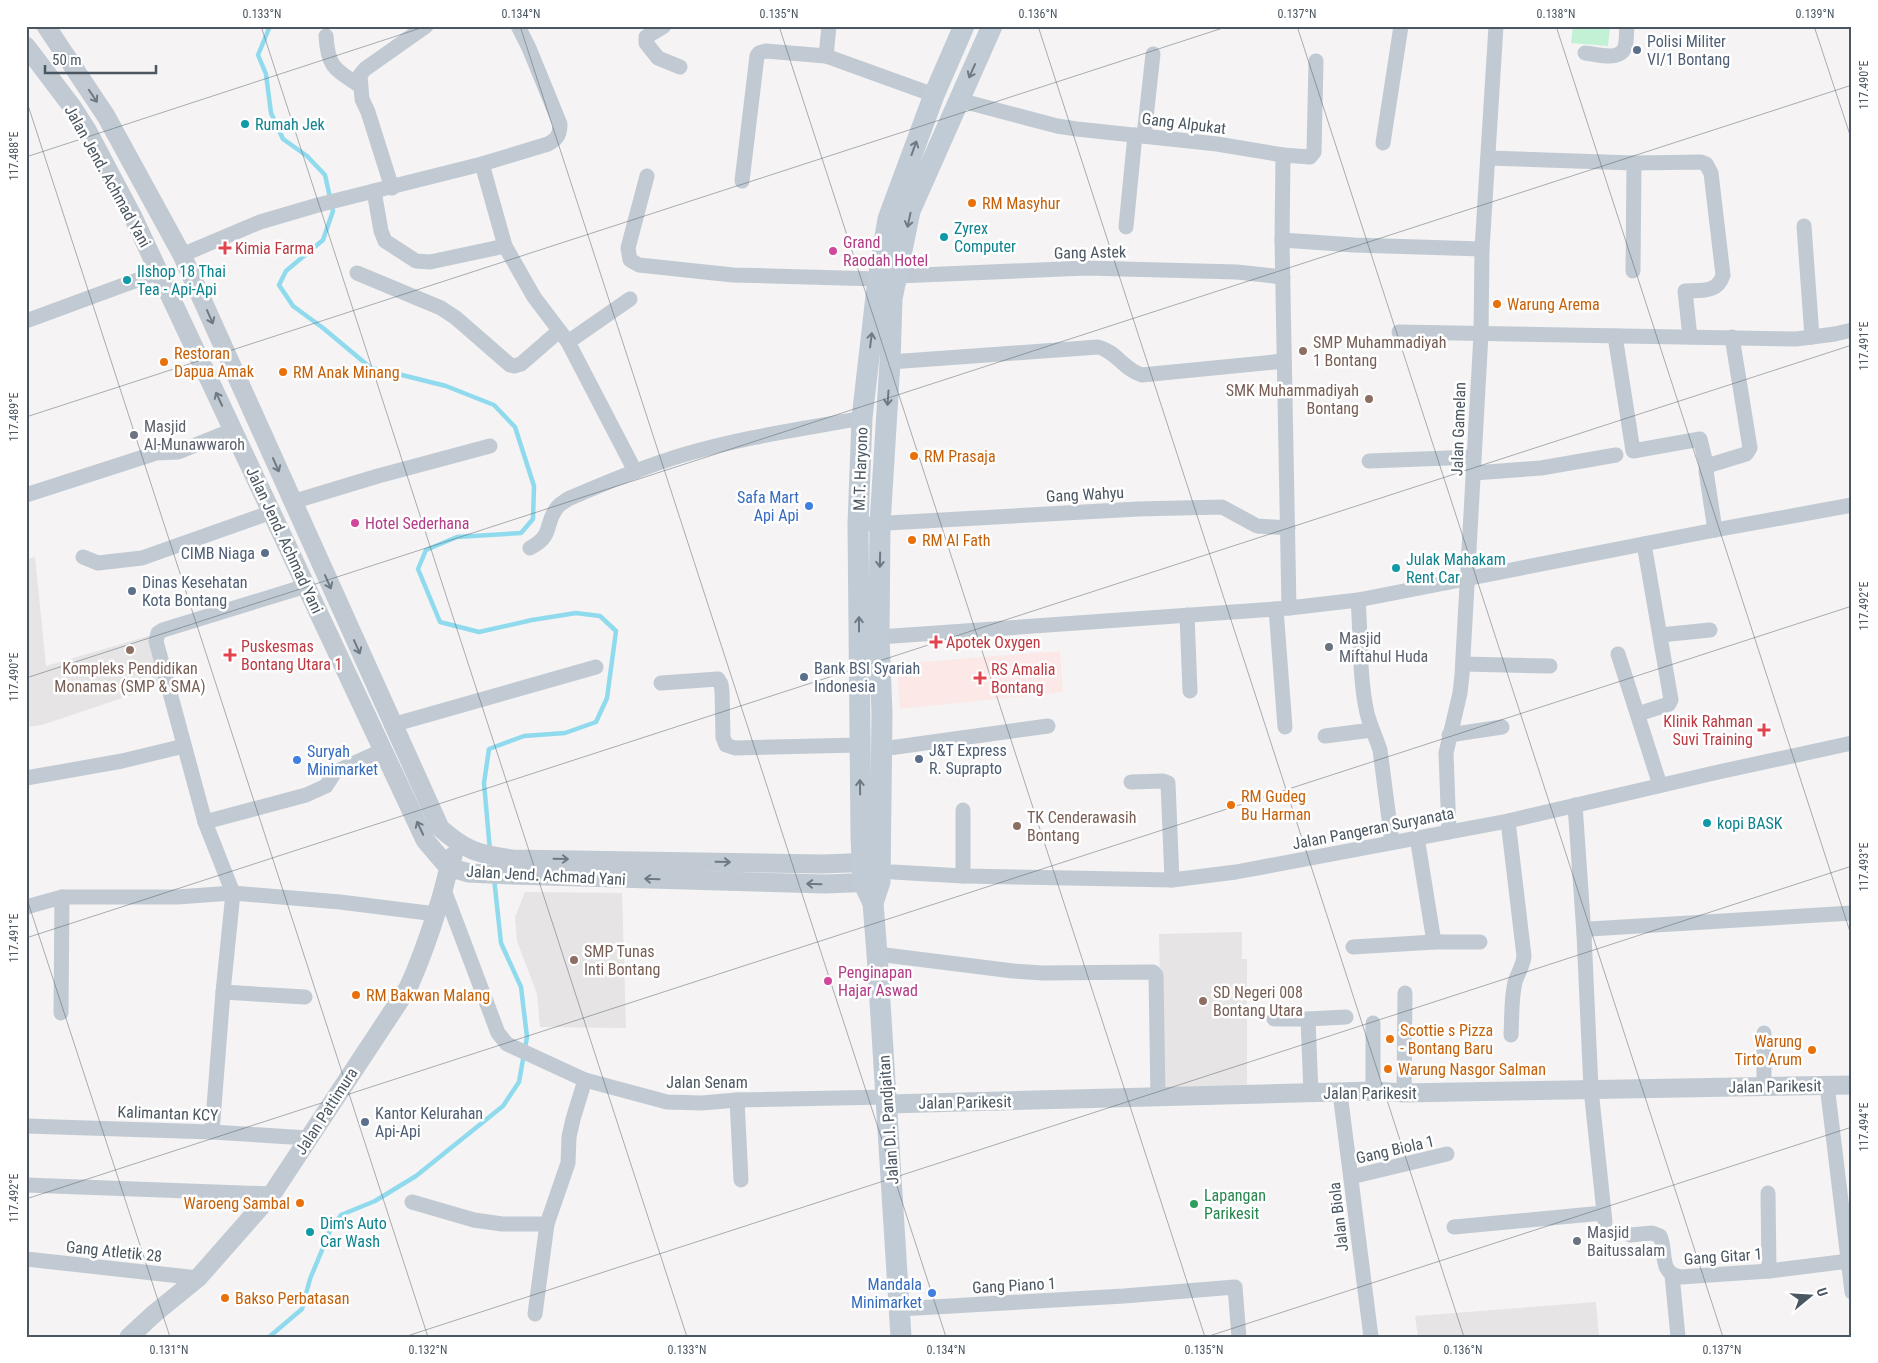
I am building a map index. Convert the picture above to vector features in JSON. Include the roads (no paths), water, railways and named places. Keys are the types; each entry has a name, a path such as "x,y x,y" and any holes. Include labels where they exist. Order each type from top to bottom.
{"main road":[{"name":"M.T. Haryono","path":"873,903 882,749 879,637 880,524 892,300 887,278 888,219 934,94 964,26"},
{"name":"M.T. Haryono","path":"876,872 859,745 858,524 862,418 887,278 910,211 992,26"},
{"name":"Jalan D.I. Pandjaitan","path":"873,903 888,1100 901,1337"}],"street":[{"name":"Jalan Jend. Achmad Yani","path":"46,26 106,116 182,255 440,828 459,844 512,867"},
{"path":"392,188 368,112 362,100 360,75 365,69 426,26"},
{"path":"182,255 260,222 482,164 556,140 560,133 560,124 530,48 518,26"},
{"path":"664,26 646,37 646,43 658,58 680,67"},
{"path":"826,56 829,26"},
{"path":"1383,143 1401,26"},
{"name":"Jalan Gamelan","path":"1449,832 1446,752 1460,693 1463,664 1481,334 1482,249 1496,26"},
{"path":"1584,52 1614,56 1620,54 1625,47 1627,26"},
{"path":"326,36 331,64 336,70 360,86"},
{"name":"Jalan Jend. Achmad Yani","path":"26,46 73,108 87,130 133,217 425,840 448,867 469,873 512,867 826,884 876,872"},
{"path":"742,181 757,56 759,53 766,51 826,56 934,94"},
{"path":"1126,227 1153,54"},
{"name":"Gang Alpukat","path":"959,100 1057,126 1217,144 1283,155 1310,157 1314,152 1316,61"},
{"path":"1283,155 1282,240 1288,528 1283,608 1285,727"},
{"path":"1488,158 1634,163 1701,162 1706,164 1710,168 1723,275 1717,286 1711,290 1686,291 1690,337"},
{"path":"1633,271 1634,163"},
{"path":"482,164 505,246 534,297 563,337 635,471"},
{"name":"Gang Astek","path":"648,176 628,248 630,260 639,266 733,275 887,278 1086,268 1237,272 1283,277"},
{"path":"374,192 381,231 385,240 416,261 430,262 505,246"},
{"path":"1804,226 1812,337"},
{"path":"1282,240 1354,245 1482,249"},
{"path":"26,321 159,272"},
{"path":"357,273 441,308 456,318 510,365 521,364 563,337 630,299"},
{"path":"1399,332 1796,339 1852,330"},
{"path":"1615,336 1633,451 1700,439 1707,468 1706,472 1715,530"},
{"path":"1707,468 1746,454 1750,448 1732,337"},
{"path":"890,362 1098,347 1108,350 1130,370 1142,375 1284,361"},
{"path":"530,548 544,538 555,510 561,504 568,499 635,471 724,444 862,418"},
{"path":"26,495 156,453 178,452 233,430"},
{"path":"292,502 378,476 490,446"},
{"path":"1474,473 1541,468 1616,455"},
{"path":"1369,461 1474,457"},
{"path":"879,637 1283,608 1358,600 1852,505"},
{"name":"Gang Wahyu","path":"858,524 1138,509 1222,507 1257,526 1288,528"},
{"path":"83,558 98,563 142,558 272,512"},
{"path":"1638,714 1670,703 1644,544"},
{"path":"212,1132 232,893 205,822 156,641 158,633 303,578 319,561"},
{"path":"1358,600 1364,694 1372,730 1380,750 1392,842"},
{"path":"318,612 338,602"},
{"path":"1187,615 1190,691"},
{"path":"1660,635 1710,630"},
{"path":"1618,654 1660,785"},
{"path":"1463,664 1550,666"},
{"path":"392,725 596,667"},
{"path":"661,683 718,679 722,691 723,738 726,745 735,748 859,745"},
{"path":"882,749 1048,726"},
{"path":"1450,735 1502,727"},
{"path":"1325,736 1372,730"},
{"name":"Jalan Pangeran Suryanata","path":"876,872 963,876 1172,880 1236,872 1508,821 1852,743"},
{"path":"26,778 122,761 184,746"},
{"path":"205,822 306,795 326,786 335,772 383,750"},
{"path":"1131,782 1163,781 1168,783 1172,880"},
{"path":"1454,1227 1604,1218 1591,1089 1584,934 1575,805"},
{"path":"963,810 963,876"},
{"path":"1508,821 1524,956 1512,997 1511,1035"},
{"path":"1417,837 1434,942"},
{"name":"Jalan Pattimura","path":"129,1337 198,1278 272,1194 408,988 418,966 444,890 448,867 459,844"},
{"name":"Jalan Senam","path":"444,890 498,1033 507,1044 585,1080 667,1102 888,1100"},
{"path":"26,907 62,896 177,897 232,893 330,901 436,914"},
{"path":"61,1013 62,896"},
{"path":"1584,934 1590,929 1852,913"},
{"path":"1353,947 1434,942 1480,942"},
{"path":"877,954 1013,971 1153,972 1156,975 1158,1098"},
{"path":"223,992 305,997"},
{"path":"1404,1093 1405,993"},
{"path":"1274,1020 1346,1018"},
{"path":"1308,1019 1311,1093"},
{"path":"1373,1091 1374,1023"},
{"path":"1764,1033 1764,1086"},
{"path":"535,1314 547,1224 568,1163 569,1137 585,1080"},
{"path":"1827,1085 1846,1184 1852,1292"},
{"name":"Jalan Parikesit","path":"888,1100 1158,1098 1373,1091 1404,1093 1852,1085"},
{"name":"Jalan Biola","path":"1340,1093 1371,1337"},
{"path":"737,1100 741,1180"},
{"name":"Kalimantan KCY","path":"26,1126 212,1132 308,1138"},
{"name":"Gang Biola 1","path":"1351,1177 1447,1154"},
{"path":"26,1185 272,1194"},
{"path":"1768,1193 1769,1271"},
{"path":"412,1202 474,1220 502,1224 547,1224"},
{"name":"Gang Gitar 1","path":"1630,1235 1652,1233 1660,1236 1664,1263 1672,1275 1681,1277 1769,1271 1849,1261"},
{"name":"Gang Atletik 28","path":"26,1259 198,1278"},
{"path":"1672,1275 1678,1337"},
{"name":"Gang Piano 1","path":"899,1309 1130,1296 1234,1287 1239,1337"}],"waterway":[{"path":"270,26 258,55 266,74 271,113 283,139 307,156 325,175 333,211 323,240 286,271 279,285 293,306 371,368 446,386 494,405 515,427 534,486 533,519 521,533 457,537 426,550 418,569 440,622 479,632 532,620 576,613 600,616 616,631 607,698 596,722 565,733 524,736 489,749 484,783 490,851"},
{"path":"269,1337 302,1309 310,1279 330,1231 341,1215 375,1201 416,1176 503,1106 519,1082 527,1037 521,987 501,943 494,878"}],"place":[{"name":"Polisi Militer VI/1 Bontang","path":"1637,50"},
{"name":"Rumah Jek","path":"245,124"},
{"name":"RM Masyhur","path":"972,203"},
{"name":"Zyrex Computer","path":"944,237"},
{"name":"Kimia Farma","path":"225,248"},
{"name":"Grand Raodah Hotel","path":"833,251"},
{"name":"Ilshop 18 Thai Tea - Api-Api","path":"127,280"},
{"name":"Warung Arema","path":"1497,304"},
{"name":"SMP Muhammadiyah 1 Bontang","path":"1303,351"},
{"name":"Restoran Dapua Amak","path":"164,362"},
{"name":"RM Anak Minang","path":"283,372"},
{"name":"SMK Muhammadiyah Bontang","path":"1369,399"},
{"name":"Masjid Al-Munawwaroh","path":"134,435"},
{"name":"RM Prasaja","path":"914,456"},
{"name":"Safa Mart Api Api","path":"809,506"},
{"name":"Hotel Sederhana","path":"355,523"},
{"name":"RM Al Fath","path":"912,540"},
{"name":"CIMB Niaga","path":"265,553"},
{"name":"Julak Mahakam Rent Car","path":"1396,568"},
{"name":"Dinas Kesehatan Kota Bontang","path":"132,591"},
{"name":"Apotek Oxygen","path":"936,642"},
{"name":"Masjid Miftahul Huda","path":"1329,647"},
{"name":"Kompleks Pendidikan Monamas (SMP & SMA)","path":"130,650"},
{"name":"Puskesmas Bontang Utara 1","path":"230,655"},
{"name":"Bank BSI Syariah Indonesia","path":"804,677"},
{"name":"RS Amalia Bontang","path":"980,678"},
{"name":"Klinik Rahman Suvi Training","path":"1764,730"},
{"name":"J&T Express R. Suprapto","path":"919,759"},
{"name":"Suryah Minimarket","path":"297,760"},
{"name":"RM Gudeg Bu Harman","path":"1231,805"},
{"name":"kopi BASK","path":"1707,823"},
{"name":"TK Cenderawasih Bontang","path":"1017,826"},
{"name":"SMP Tunas Inti Bontang","path":"574,960"},
{"name":"Penginapan Hajar Aswad","path":"828,981"},
{"name":"RM Bakwan Malang","path":"356,995"},
{"name":"SD Negeri 008 Bontang Utara","path":"1203,1001"},
{"name":"Scottie s Pizza - Bontang Baru","path":"1390,1039"},
{"name":"Warung Tirto Arum","path":"1812,1050"},
{"name":"Warung Nasgor Salman","path":"1388,1069"},
{"name":"Kantor Kelurahan Api-Api","path":"365,1122"},
{"name":"Waroeng Sambal","path":"300,1203"},
{"name":"Lapangan Parikesit","path":"1194,1204"},
{"name":"Dim's Auto Car Wash","path":"310,1232"},
{"name":"Masjid Baitussalam","path":"1577,1241"},
{"name":"Mandala Minimarket","path":"932,1293"},
{"name":"Bakso Perbatasan","path":"225,1298"}]}
